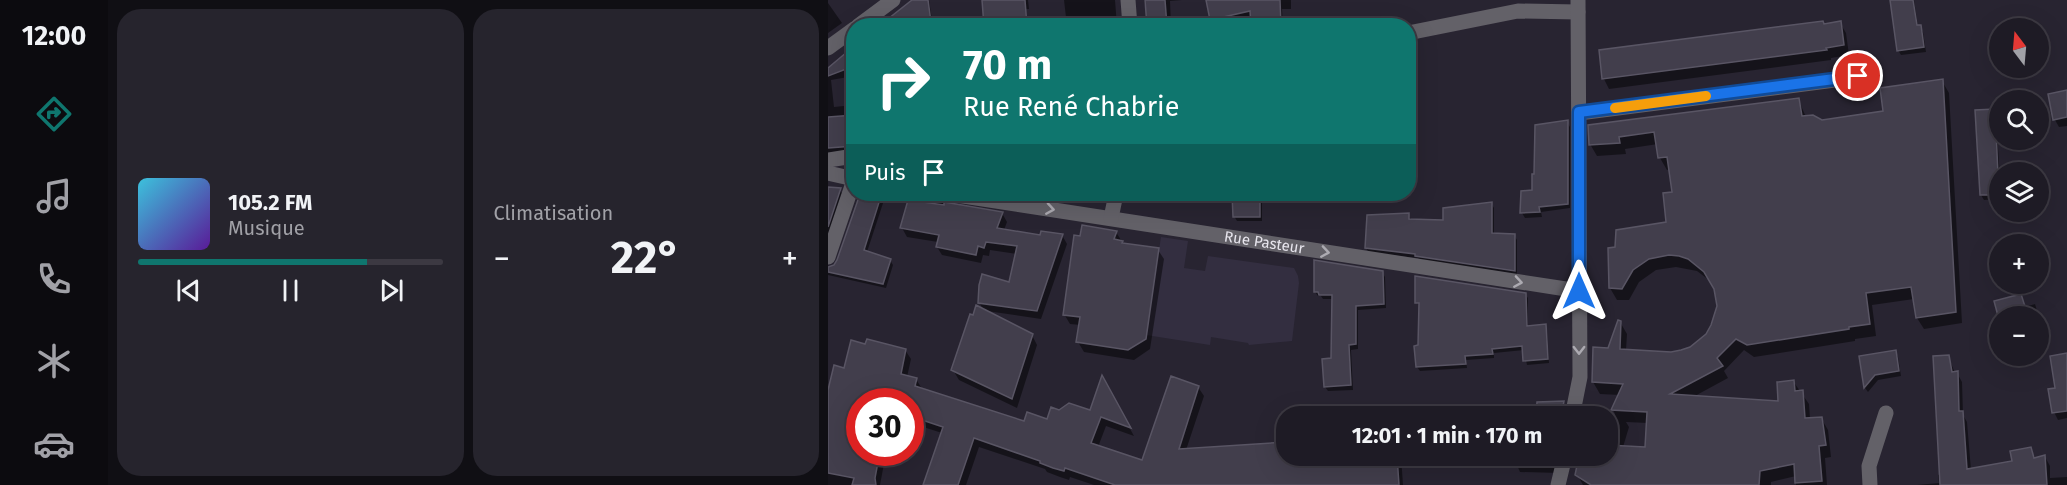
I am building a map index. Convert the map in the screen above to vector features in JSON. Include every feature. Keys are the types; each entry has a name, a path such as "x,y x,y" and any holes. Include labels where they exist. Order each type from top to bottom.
{"street":[{"path":"869,18 893,0"},
{"path":"1128,0 1129,18"},
{"path":"1416,31 1518,11 1578,6 1580,377 1574,406"},
{"path":"828,48 846,35"},
{"path":"1579,112 1858,76"},
{"path":"828,160 846,157"},
{"path":"828,173 846,177"},
{"path":"828,257 847,201"},
{"name":"Rue Pasteur","path":"997,201 1579,291"},
{"path":"1111,218 1115,201"},
{"path":"1870,485 1869,466 1886,413"},
{"path":"1558,485 1563,466"}],"shaded area":[{"path":"1161,237 1188,241 1184,268 1205,271 1208,256 1294,268 1299,283 1292,341 1249,345 1211,337 1210,345 1146,335"}],"building":[{"path":"912,0 928,0 930,18 889,18"},
{"path":"982,0 1025,0 1026,18 983,18"},
{"path":"1145,0 1165,0 1166,18 1146,18"},
{"path":"1206,0 1280,0 1281,18 1250,18 1250,11 1210,18"},
{"path":"1890,0 1913,0 1917,25 1921,25 1924,47 1897,51"},
{"path":"1823,21 1824,24 1841,21 1844,45 1826,48 1827,50 1602,79 1599,50"},
{"path":"846,53 846,69 828,76 828,68"},
{"path":"1943,79 1956,312 1916,318 1911,287 1866,293 1870,324 1747,345 1736,339 1717,358 1723,366 1670,394 1778,401 1777,382 1794,380 1795,391 1803,390 1805,418 1822,417 1826,445 1819,446 1822,481 1795,483 1794,464 1760,471 1759,485 1591,485 1575,475 1577,466 1618,466 1618,446 1645,447 1647,412 1618,410 1618,406 1613,406 1623,384 1592,382 1593,347 1608,348 1618,320 1621,321 1620,349 1671,352 1681,350 1690,347 1706,334 1717,306 1714,289 1704,272 1688,259 1679,256 1669,255 1649,259 1633,270 1622,289 1609,288 1608,248 1615,247 1616,230 1666,222 1663,193 1672,192 1667,157 1658,158 1654,132 1619,137 1620,143 1589,145 1588,125 1799,98 1802,116 1813,115 1822,120 1883,111 1880,88"},
{"path":"2067,90 2067,117 2053,120 2049,94"},
{"path":"1989,109 1989,150 1997,150 1997,162 1989,162 1989,195 1980,195 1975,110"},
{"path":"846,116 846,147 828,148 828,117"},
{"path":"1568,120 1568,204 1539,207 1540,212 1520,213 1521,191 1532,190 1535,125"},
{"path":"828,187 841,188 828,227"},
{"path":"858,201 879,201 864,250 891,259 883,284 828,272 828,267 834,265"},
{"path":"908,201 944,205 944,202 1003,212 997,228 1040,235 1041,231 1063,234 1037,311 978,303 982,274 1009,282 1017,246 986,242 984,248 978,246 976,255 936,247 939,235 900,228"},
{"path":"1232,201 1260,201 1260,217 1233,217"},
{"path":"1492,202 1492,233 1515,234 1515,271 1365,248 1367,215 1409,213 1409,219 1443,220 1443,208"},
{"path":"1082,225 1117,231 1114,239 1123,241 1122,243 1159,248 1146,339 1128,350 1076,342 1080,317 1063,315 1074,235 1080,236"},
{"path":"1314,260 1383,271 1384,304 1356,306 1356,344 1349,345 1351,385 1324,387 1322,359 1331,358 1332,295 1319,295 1318,292 1314,292"},
{"path":"1415,276 1526,293 1527,326 1546,324 1548,359 1523,361 1522,346 1492,349 1493,354 1465,356 1466,364 1416,367 1414,346 1418,345 1419,303 1415,303"},
{"path":"2021,294 2025,306 1995,306 1994,301"},
{"path":"976,305 1033,334 1012,399 951,370 970,314 973,315"},
{"path":"867,339 906,349 901,374 917,378 915,386 921,388 846,388 846,466 877,466 876,485 852,485 854,478 828,473 828,390 834,365 844,368 851,340 865,344"},
{"path":"1896,350 1899,371 1875,375 1864,388 1859,356"},
{"path":"2067,353 2067,411 2052,413 2048,389 2055,388 2050,356"},
{"path":"1949,355 1952,372 1958,371 1959,411 1963,411 1967,469 2012,461 2010,451 2031,447 2034,458 2045,455 2047,485 1940,485 1933,356"},
{"path":"1102,375 1131,428 1101,417 1091,443 1142,460 1171,376 1199,386 1179,449 1276,443 1276,466 1398,466 1399,485 1115,485 1065,468 1064,471 1053,468 1040,461 974,438 958,485 923,485 943,427 924,421 924,389 1024,421 1027,412 1047,419 1051,407 1059,410 1069,403 1090,410"},
{"path":"1564,401 1563,406 1537,406 1537,402"}],"slow traffic":[{"path":"1615,108 1706,96"}],"route":[{"path":"1579,291 1579,112 1858,76"}]}
